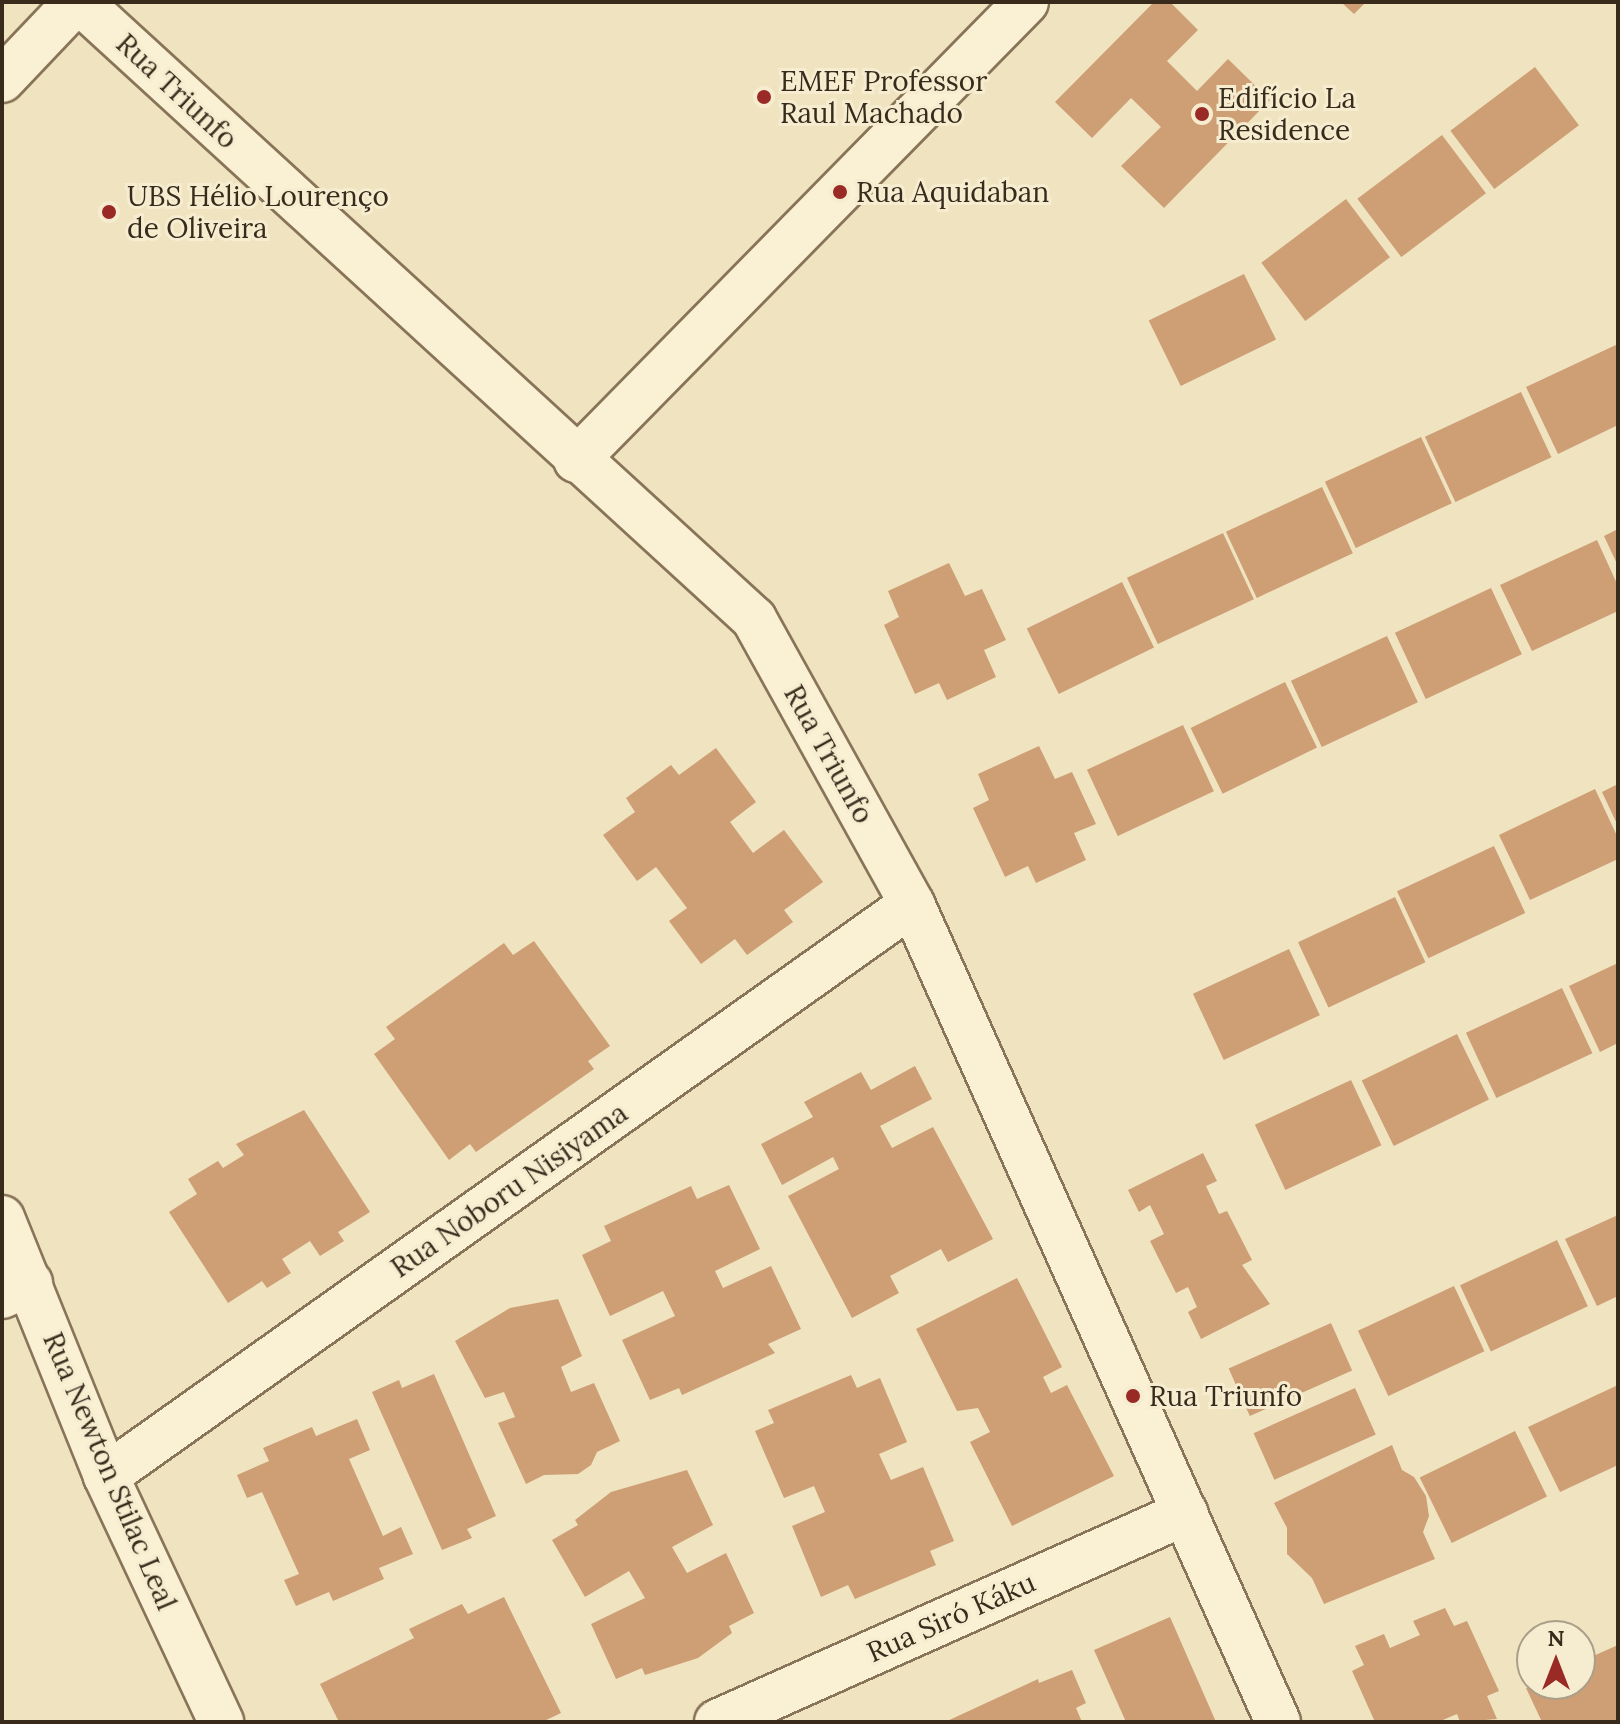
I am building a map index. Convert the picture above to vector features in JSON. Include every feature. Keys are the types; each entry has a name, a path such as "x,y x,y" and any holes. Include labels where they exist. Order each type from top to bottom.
{"street":[{"path":"2,80 78,2"},
{"name":"Rua Triunfo","path":"78,2 576,460 754,619 912,904 1278,1722"},
{"path":"576,460 1026,2"},
{"name":"Rua Noboru Nisiyama","path":"106,1476 912,904"},
{"name":"Rua Newton Stilac Leal","path":"2,1218 16,1289 221,1722"},
{"name":"Rua Siró Káku","path":"723,1721 1185,1513"}],"building":[{"name":"Edifício La Residence","path":"1154,2 1170,2 1198,30 1167,61 1197,91 1228,59 1270,100 1164,208 1121,166 1161,127 1131,98 1092,138 1055,102"},
{"path":"1341,2 1366,2 1354,14"},
{"path":"1535,67 1579,125 1494,189 1450,131"},
{"path":"1442,135 1486,193 1401,257 1357,199"},
{"path":"1346,199 1390,257 1305,321 1261,263"},
{"path":"1244,274 1276,340 1181,386 1149,320"},
{"path":"1618,344 1618,425 1558,454 1526,387"},
{"path":"1521,392 1551,457 1455,502 1425,437"},
{"path":"1421,437 1452,503 1356,548 1325,482"},
{"path":"1322,487 1353,553 1257,598 1226,532"},
{"path":"1618,529 1618,566 1604,536"},
{"path":"1223,533 1254,599 1158,644 1127,578"},
{"path":"1597,540 1618,586 1618,611 1532,651 1500,585"},
{"path":"949,563 965,596 982,589 1006,640 984,650 996,677 947,700 939,683 915,694 884,625 899,617 888,591"},
{"path":"1122,582 1154,648 1059,694 1027,628"},
{"path":"1491,588 1522,654 1426,699 1395,633"},
{"path":"1387,636 1418,702 1322,747 1291,681"},
{"path":"1285,682 1317,748 1223,794 1191,728"},
{"path":"1183,725 1214,791 1118,836 1087,770"},
{"path":"1039,746 1055,779 1072,772 1096,824 1074,833 1086,860 1036,883 1028,866 1005,877 973,808 989,800 978,774"},
{"path":"716,748 756,802 730,822 753,853 784,830 823,882 784,910 793,922 747,955 735,939 701,964 669,921 687,908 656,867 637,881 603,835 635,812 626,798 671,765 679,775"},
{"path":"1618,784 1618,826 1602,792"},
{"path":"1595,789 1618,838 1618,859 1530,900 1499,835"},
{"path":"1494,846 1525,913 1428,958 1397,891"},
{"path":"1395,897 1425,962 1328,1007 1298,942"},
{"path":"534,941 610,1046 588,1061 594,1069 476,1152 470,1144 449,1160 374,1054 395,1039 386,1027 504,943 513,955"},
{"path":"1289,949 1320,1015 1224,1060 1193,994"},
{"path":"1618,963 1618,1043 1600,1052 1569,986"},
{"path":"1562,988 1592,1053 1496,1098 1466,1033"},
{"path":"1457,1034 1489,1100 1394,1146 1362,1080"},
{"path":"915,1066 932,1099 880,1126 892,1148 933,1127 993,1239 948,1262 941,1249 890,1276 899,1293 852,1318 788,1196 839,1169 833,1157 782,1185 761,1144 813,1117 804,1102 861,1072 871,1090"},
{"path":"1351,1080 1381,1145 1285,1190 1255,1125"},
{"path":"304,1110 370,1212 338,1232 344,1241 320,1256 310,1241 282,1259 291,1273 267,1288 262,1281 228,1303 169,1212 197,1194 188,1179 218,1161 223,1168 244,1155 236,1144"},
{"path":"1203,1153 1217,1181 1206,1186 1219,1214 1227,1211 1252,1260 1242,1265 1270,1304 1201,1339 1188,1312 1197,1307 1188,1287 1176,1293 1150,1241 1164,1234 1150,1205 1139,1212 1128,1190"},
{"path":"729,1185 760,1249 715,1271 723,1288 771,1266 801,1329 768,1344 775,1353 682,1395 679,1388 650,1400 622,1340 675,1316 663,1291 610,1316 582,1255 611,1241 604,1226 691,1186 697,1199"},
{"path":"1618,1215 1618,1296 1597,1306 1565,1239"},
{"path":"1557,1240 1588,1306 1491,1351 1460,1285"},
{"path":"1017,1278 1062,1367 1043,1377 1051,1393 1067,1385 1114,1476 1012,1526 970,1442 990,1432 978,1408 957,1411 916,1329"},
{"path":"1454,1286 1484,1351 1388,1396 1358,1331"},
{"path":"558,1299 582,1356 561,1367 571,1392 594,1383 620,1441 597,1452 591,1465 578,1474 544,1475 526,1484 498,1423 515,1417 504,1392 485,1398 455,1341 510,1308"},
{"path":"1331,1323 1352,1371 1250,1416 1229,1369"},
{"path":"434,1374 496,1516 467,1529 472,1538 442,1550 372,1392 399,1380 402,1388"},
{"path":"851,1375 857,1388 880,1378 907,1442 879,1454 891,1480 923,1467 954,1541 930,1551 936,1565 855,1599 848,1585 821,1597 792,1526 825,1512 814,1486 784,1498 755,1431 774,1423 768,1410"},
{"path":"1618,1385 1618,1465 1560,1492 1528,1427"},
{"path":"1355,1388 1376,1435 1274,1480 1254,1433"},
{"path":"357,1419 370,1450 349,1459 383,1536 401,1527 413,1554 379,1568 384,1579 333,1601 329,1592 296,1606 284,1580 299,1574 262,1492 247,1498 237,1475 269,1461 263,1448 312,1427 316,1436"},
{"path":"1515,1431 1547,1497 1452,1543 1420,1477"},
{"path":"1392,1445 1402,1470 1414,1477 1426,1496 1429,1516 1423,1532 1435,1559 1324,1604 1312,1578 1287,1554 1287,1528 1274,1503"},
{"path":"687,1470 713,1525 672,1547 687,1573 726,1553 754,1613 729,1626 732,1633 698,1658 645,1675 642,1668 616,1679 591,1624 645,1598 629,1571 585,1597 552,1540 578,1525 575,1520 611,1492"},
{"path":"504,1597 561,1713 542,1722 339,1722 320,1684 414,1638 409,1629 462,1604 468,1614"},
{"path":"1445,1608 1454,1626 1467,1621 1499,1691 1487,1696 1497,1719 1460,1722 1457,1714 1438,1722 1375,1722 1352,1671 1364,1665 1355,1646 1384,1634 1390,1648 1420,1635 1413,1621"},
{"path":"1170,1617 1216,1722 1126,1722 1094,1650"},
{"path":"1618,1645 1618,1722 1542,1722 1532,1700 1596,1700 1596,1655"},
{"path":"1072,1670 1086,1703 1076,1708 1082,1722 945,1722 1038,1679 1039,1683"}],"place":[{"name":"EMEF Professor Raul Machado","path":"764,97"},
{"name":"Edifício La Residence","path":"1202,114"},
{"name":"Rua Aquidaban","path":"840,192"},
{"name":"UBS Hélio Lourenço de Oliveira","path":"109,212"},
{"name":"Rua Triunfo","path":"1133,1396"}]}
